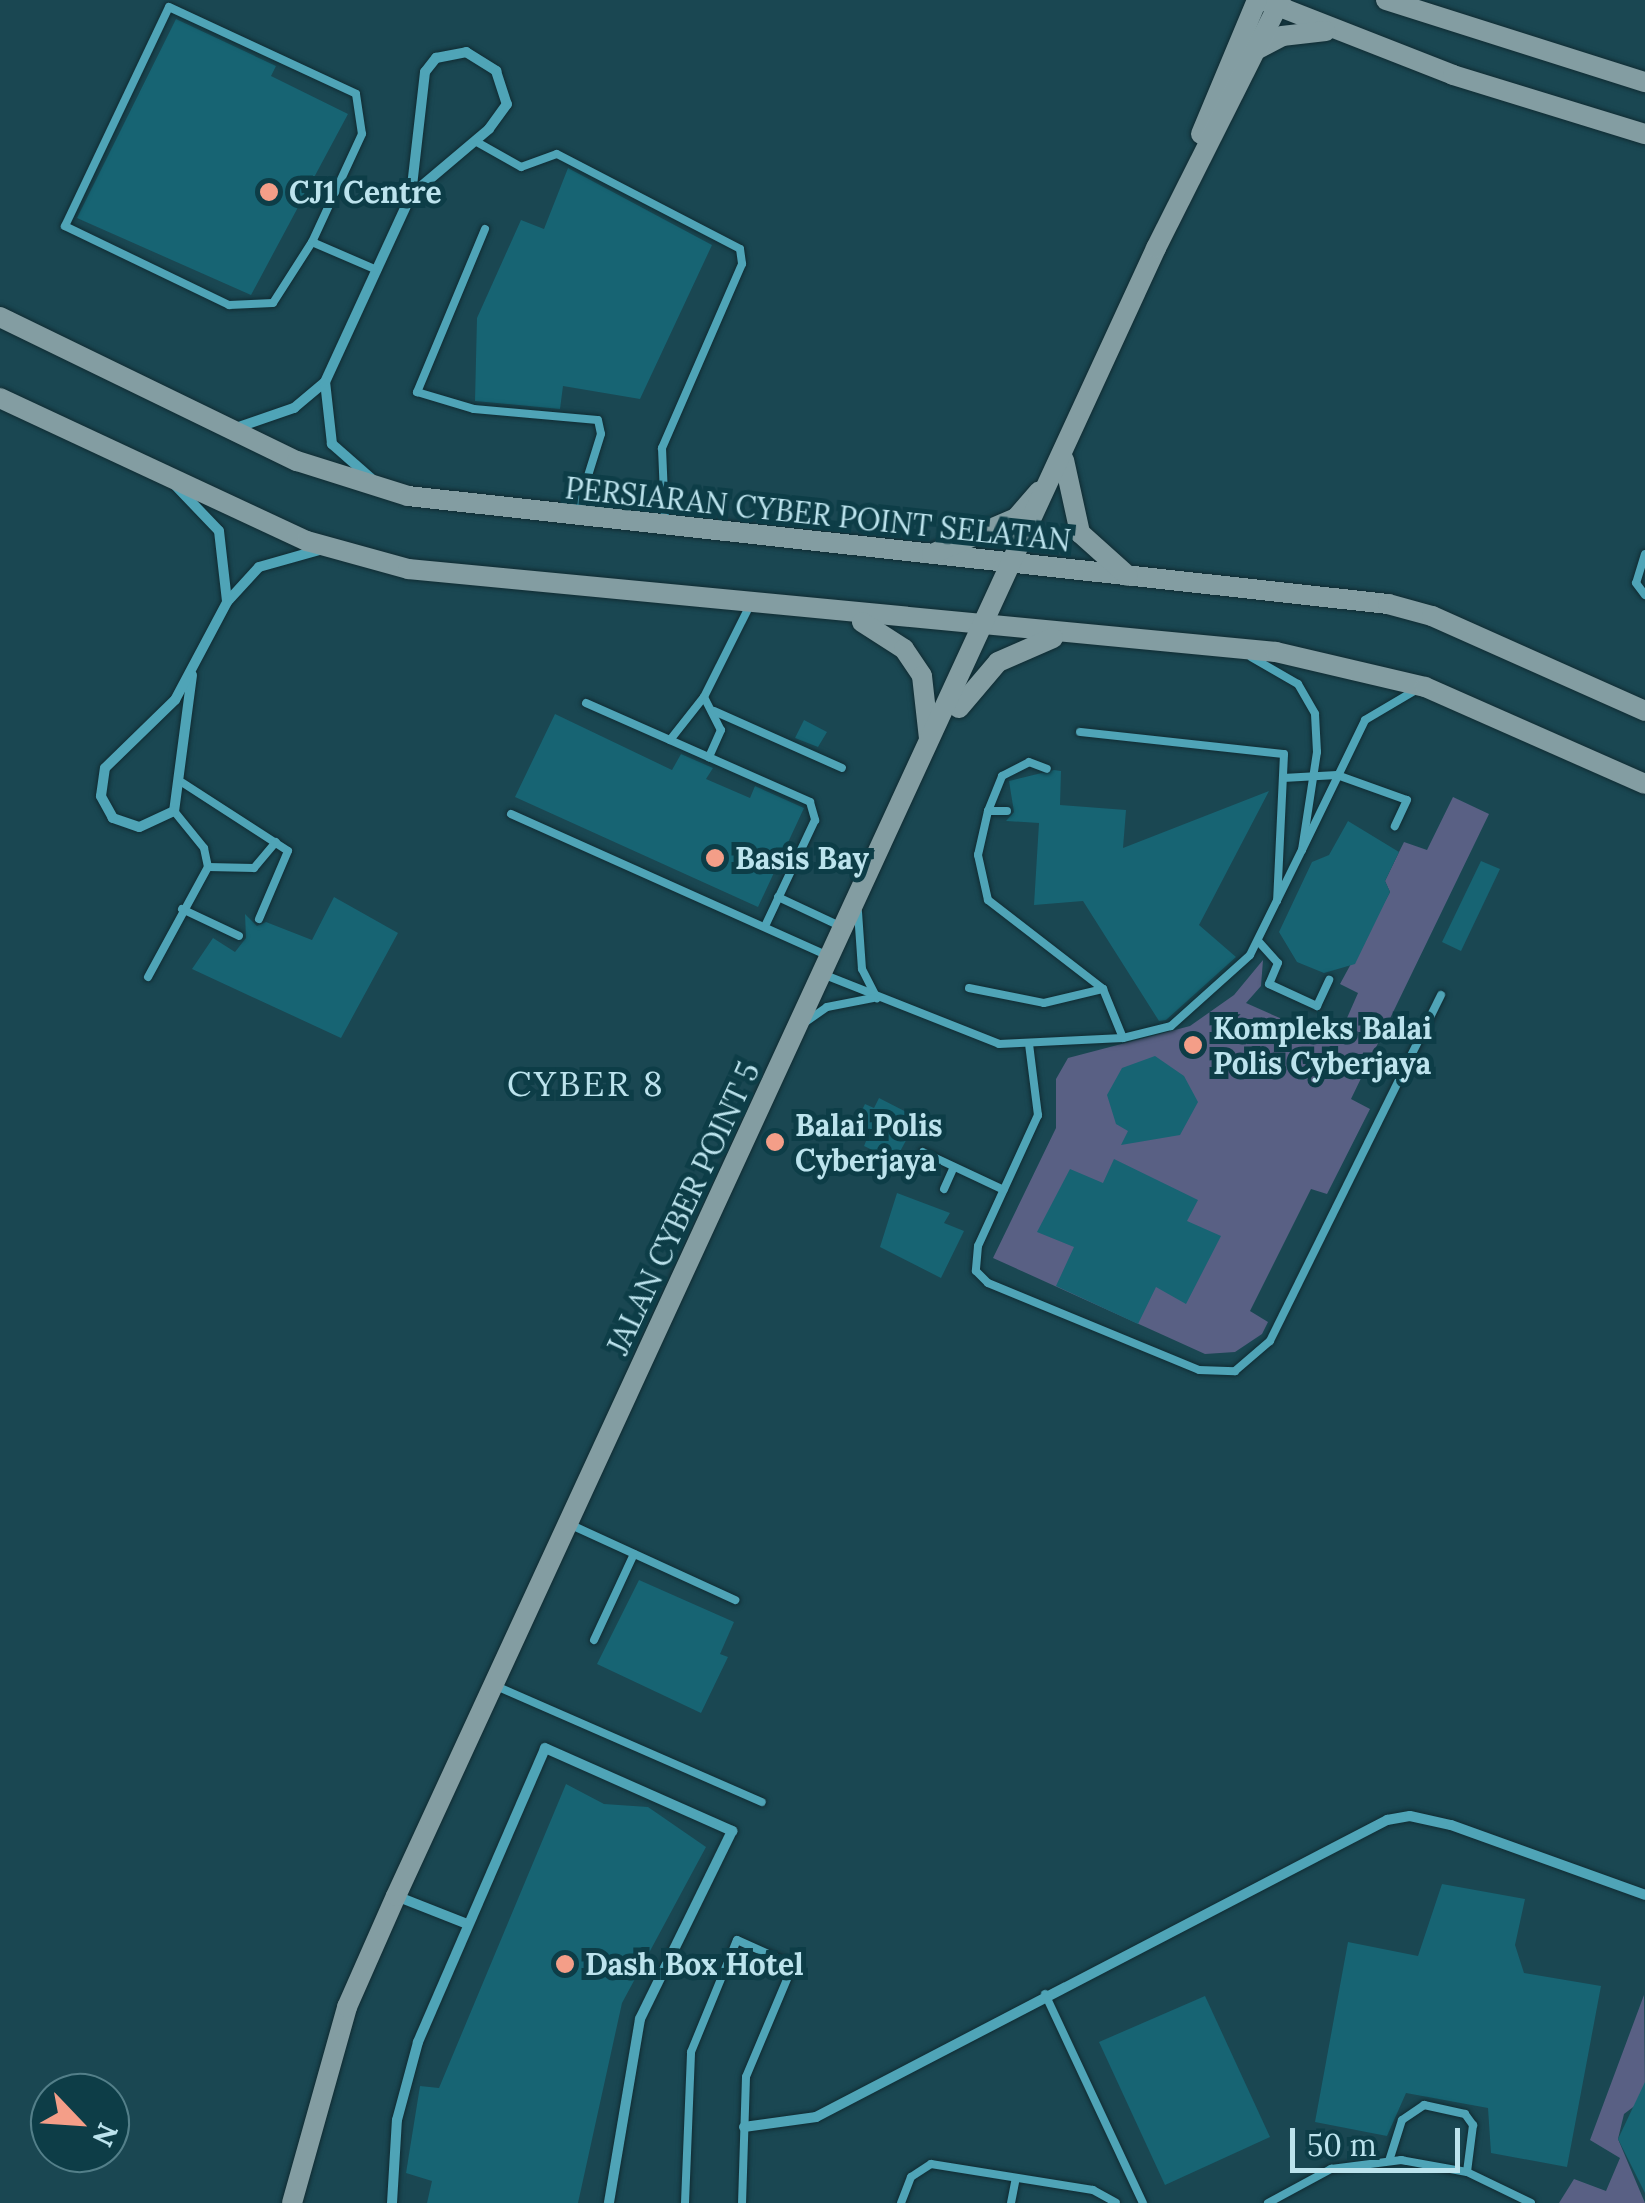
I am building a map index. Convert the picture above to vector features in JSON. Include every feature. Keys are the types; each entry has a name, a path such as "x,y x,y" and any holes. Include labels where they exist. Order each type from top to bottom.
{"main road":[{"path":"1386,0 1643,77"},
{"path":"1270,2 1353,36 1645,134"},
{"name":"JALAN CYBER POINT 5","path":"1156,248 1258,49 1270,2"},
{"name":"JALAN CYBER POINT 5","path":"292,2203 347,2006 925,760 1270,2"},
{"path":"1258,49 1295,32 1353,36"},
{"name":"PERSIARAN CYBER POINT SELATAN","path":"0,317 232,429 385,490 574,520 1128,576 1432,616 1645,711"},
{"path":"0,398 330,549 408,569 850,616 1234,649 1425,687 1645,784"},
{"path":"930,554 1016,518 1064,452"},
{"path":"1064,452 1080,533 1128,576"},
{"path":"850,616 888,636 922,676 932,724 925,760"},
{"path":"925,760 998,662 1070,634"}],"street":[{"path":"232,429 294,408 325,382 412,195 416,110 436,58 466,52 496,71 506,104 475,141 412,195"},
{"path":"325,382 332,444 385,490"},
{"path":"167,477 219,531 227,602"},
{"path":"192,675 112,756 101,796 113,818 139,827 174,811 183,783 181,718 192,675 227,602 259,567 330,549"},
{"path":"392,2203 396,2120 418,2042 545,1748 732,1831 640,2019 610,2203"},
{"path":"744,2127 816,2117 1351,1834 1410,1816 1645,1895"},
{"path":"396,1896 467,1924"}],"lane":[{"path":"169,7 356,94 362,134 312,242 273,303 229,306 65,226 169,7"},
{"path":"475,141 521,166 556,154 740,249 742,264 662,448 666,530"},
{"path":"485,229 416,392 474,409 599,421 574,520"},
{"path":"312,242 377,270"},
{"path":"1645,554 1636,583 1645,595"},
{"path":"670,740 704,697 750,605"},
{"path":"1234,649 1283,672 1308,698 1318,734 1302,850"},
{"path":"511,814 766,924 877,998 967,1036 1028,1044 1123,1038 1170,1026 1259,942 1337,775 1377,706 1425,687"},
{"path":"704,697 721,730 709,757"},
{"path":"586,702 815,810 766,924"},
{"path":"714,712 842,768"},
{"path":"1080,732 1284,754 1276,905"},
{"path":"1047,769 1014,765 988,811 978,855 988,900 1103,989 1123,1038"},
{"path":"1283,778 1337,775 1407,800 1395,826"},
{"path":"183,783 288,851 259,920"},
{"path":"148,978 208,867 204,848 174,811"},
{"path":"988,811 1008,811"},
{"path":"208,867 254,868 276,842"},
{"path":"778,897 846,929"},
{"path":"858,904 858,951 877,998"},
{"path":"182,909 240,936"},
{"path":"1259,942 1278,963 1269,984 1317,1006 1329,980"},
{"path":"970,988 1044,1003 1103,989"},
{"path":"1028,1044 1038,1115 974,1258 988,1283 1199,1370 1235,1371 1270,1341 1442,996"},
{"path":"800,1028 827,1006 877,998"},
{"path":"923,1152 1004,1190"},
{"path":"944,1189 954,1167"},
{"path":"569,1524 735,1600"},
{"path":"594,1640 634,1554"},
{"path":"494,1685 762,1802"},
{"path":"685,2203 692,2052 737,1940 793,1965 746,2077 742,2203"},
{"path":"1045,1994 1142,2203"},
{"path":"1389,2161 1402,2120 1424,2105 1465,2114 1472,2124 1467,2172"},
{"path":"1268,2203 1331,2168 1389,2161 1467,2172 1531,2203"},
{"path":"901,2203 912,2177 930,2164 1093,2190 1116,2203"},
{"path":"1012,2203 1016,2178"}],"shaded area":[{"path":"1453,797 1489,814 1351,1099 1370,1109 1327,1194 1311,1189 1250,1311 1268,1322 1262,1334 1235,1352 1205,1354 993,1258 1056,1128 1056,1079 1068,1058 1190,1026 1234,995 1263,960 1261,986 1246,1003 1336,1043 1358,993 1340,984 1390,892 1385,881 1404,842 1427,850"},
{"path":"1644,1995 1645,2098 1624,2114 1618,2139 1645,2203 1559,2203 1574,2179 1606,2191 1620,2158 1590,2140"}],"building":[{"path":"176,19 276,66 271,76 348,114 251,295 77,218"},
{"path":"568,168 712,245 640,399 563,386 560,409 475,401 477,318 521,220 544,229"},
{"name":"Basis Bay","path":"555,714 672,770 681,754 713,768 706,779 750,798 755,786 804,808 758,907 515,797"},
{"path":"804,720 827,732 818,747 795,738"},
{"path":"1061,771 1060,805 1126,810 1123,848 1269,791 1199,925 1236,957 1166,1020 1159,1021 1083,901 1034,905 1039,823 1006,821 1014,812 1009,781"},
{"path":"1348,821 1399,852 1385,881 1390,892 1355,964 1324,973 1297,962 1279,932 1312,862 1329,855"},
{"path":"1481,861 1500,869 1461,951 1442,942"},
{"path":"334,897 398,933 341,1038 192,969 213,938 235,952 246,938 245,914 257,926 266,922 312,940"},
{"path":"1155,1056 1184,1076 1198,1102 1180,1135 1121,1145 1128,1131 1116,1124 1107,1095 1122,1068"},
{"path":"879,1098 918,1118 895,1161 864,1146 868,1136 853,1128 865,1104 874,1108"},
{"path":"1114,1159 1198,1200 1187,1221 1221,1236 1186,1304 1156,1287 1138,1324 1056,1286 1074,1247 1037,1232 1070,1169 1103,1183"},
{"path":"897,1193 950,1213 944,1223 964,1231 941,1278 880,1247"},
{"path":"639,1580 734,1622 720,1654 728,1657 701,1713 597,1664"},
{"name":"Dash Box Hotel","path":"566,1784 604,1804 648,1807 706,1847 622,2003 578,2203 427,2203 432,2181 406,2173 420,2086 439,2088"},
{"path":"1442,1884 1525,1899 1515,1945 1524,1973 1601,1986 1567,2167 1491,2153 1488,2108 1406,2093 1387,2136 1315,2122 1348,1942 1418,1956"},
{"path":"1205,1996 1270,2137 1165,2185 1099,2042"},
{"path":"1645,2082 1645,2193 1618,2139"}],"place":[{"name":"CJ1 Centre","path":"269,192"},
{"name":"Basis Bay","path":"715,858"},
{"name":"Kompleks Balai Polis Cyberjaya","path":"1193,1045"},
{"name":"Balai Polis Cyberjaya","path":"775,1142"},
{"name":"Dash Box Hotel","path":"565,1964"}],"district":[{"name":"CYBER 8","path":"586,1084"}]}
